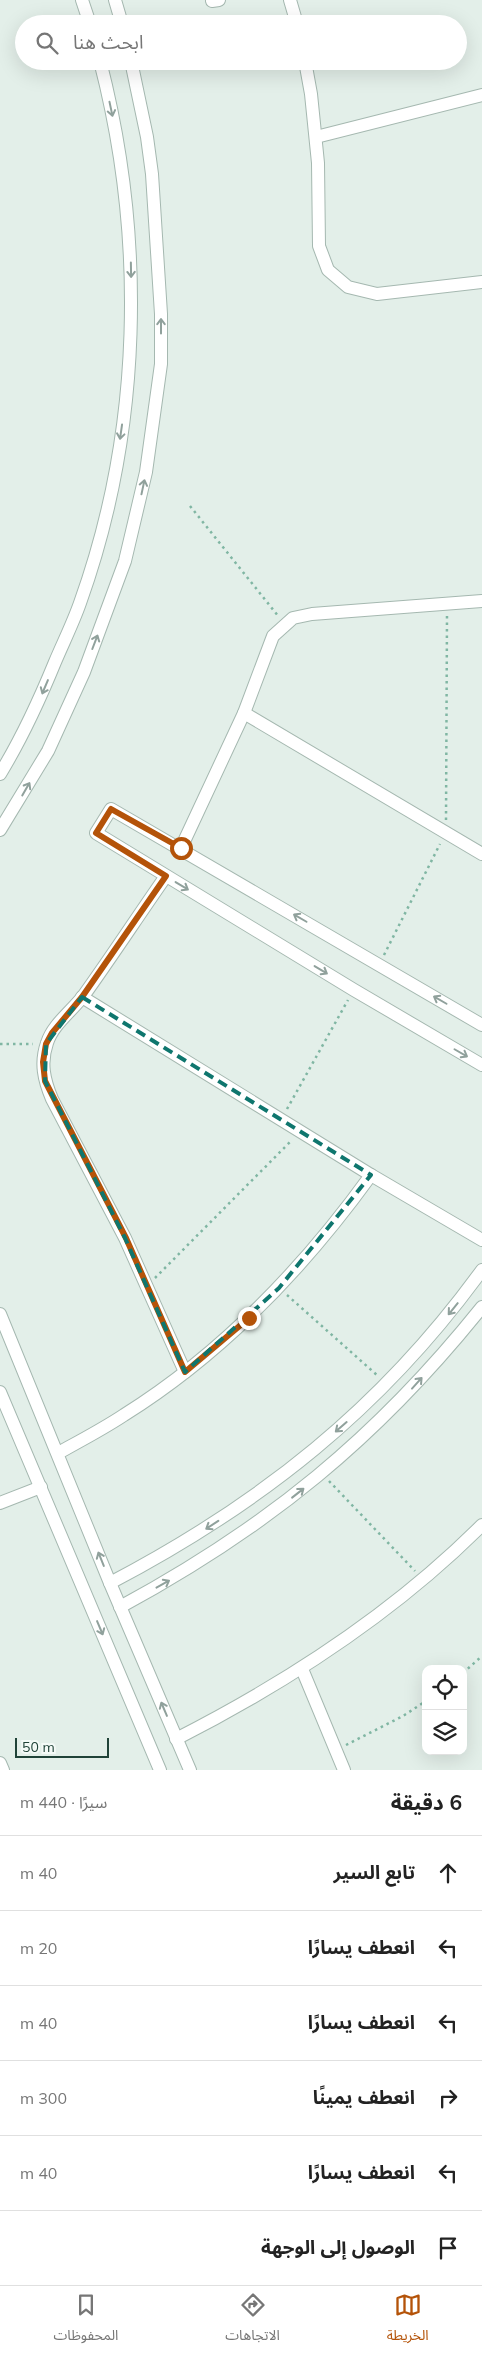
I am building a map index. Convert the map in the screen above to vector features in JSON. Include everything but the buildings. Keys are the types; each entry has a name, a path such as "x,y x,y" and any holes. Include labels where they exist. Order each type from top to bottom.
{"street":[{"path":"82,0 87,15"},
{"path":"115,0 119,15"},
{"path":"290,0 294,15"},
{"path":"0,774 28,726 80,604 104,521 120,440 130,344 131,260 123,174 116,131 102,70"},
{"path":"0,830 48,751 84,672 125,561 146,472 161,364 161,314 152,174 147,137 133,70"},
{"path":"306,70 316,137 320,196 319,246 324,262 334,277 356,291 377,294 482,282 482,286"},
{"path":"316,137 482,95"},
{"path":"181,848 244,712 270,643 284,624 293,618 312,614 482,601"},
{"path":"244,712 482,854"},
{"path":"482,1025 181,848 111,809 96,833 354,990 482,1065"},
{"path":"166,876 82,997 55,1028 46,1044 43,1062 45,1081 52,1098 102,1191 148,1286 185,1372"},
{"path":"82,997 302,1130 371,1175 482,1240"},
{"path":"58,1453 125,1415 185,1372 237,1329 279,1288 336,1222 371,1175"},
{"path":"110,1583 176,1547 256,1496 302,1461 386,1384 426,1341 482,1270"},
{"path":"120,1607 173,1579 224,1547 274,1512 322,1474 406,1395 482,1307"},
{"path":"0,1314 110,1583 190,1770"},
{"path":"0,1392 160,1770"},
{"path":"0,1503 40,1487"},
{"path":"176,1739 228,1712 302,1669 364,1626 423,1579 482,1525"},
{"path":"302,1669 344,1770"},
{"path":"0,1762 3,1770"}],"path":[{"path":"190,506 284,624"},
{"path":"380,964 446,833 447,604"},
{"path":"282,1118 354,990"},
{"path":"0,1044 46,1044"},
{"path":"148,1286 302,1130"},
{"path":"279,1288 386,1384"},
{"path":"322,1474 423,1579"},
{"path":"467,1669 482,1656"},
{"path":"336,1750 370,1734 422,1703"}],"highlighted area":[{"path":"82,997 371,1175 279,1288 185,1372 125,1238 45,1081 46,1044"}],"route":[{"path":"181,848 111,809 96,833 166,876 82,997 52,1033 46,1044 43,1062 45,1081 52,1098 126,1238 185,1372 249,1318"}]}
